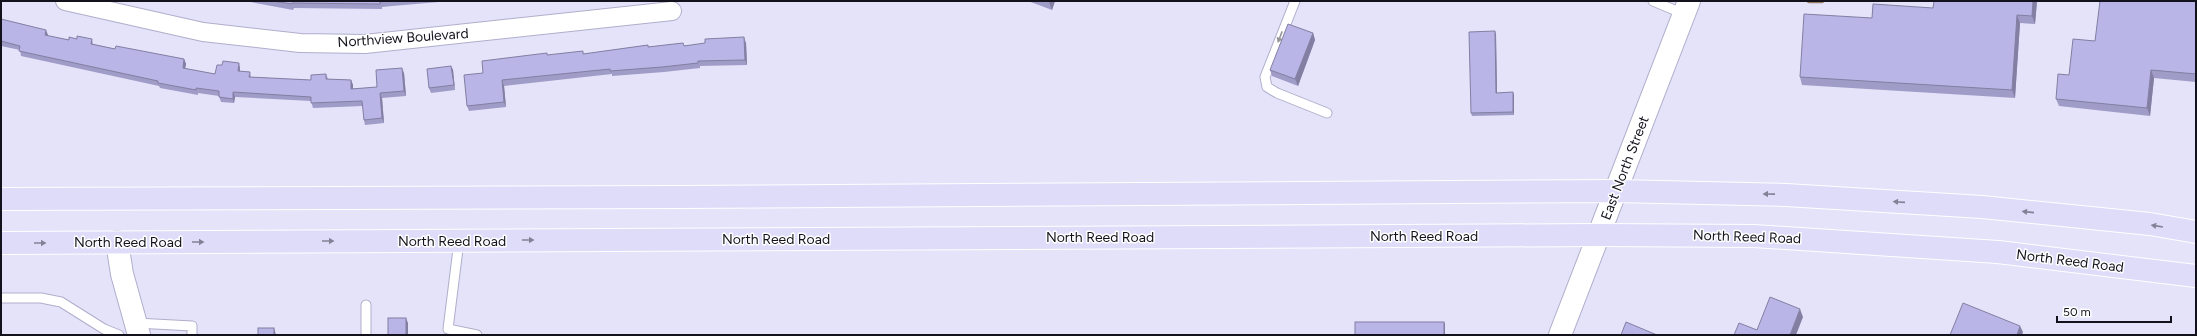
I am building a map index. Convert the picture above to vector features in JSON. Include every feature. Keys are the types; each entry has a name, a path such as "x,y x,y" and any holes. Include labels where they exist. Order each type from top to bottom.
{"main road":[{"path":"1,199 679,197 1616,191 1786,195 1982,207 2150,224 2196,232"},
{"name":"North Reed Road","path":"1,243 1600,235 1754,236 1982,251 2196,276"}],"street":[{"name":"Northview Boulevard","path":"65,1 203,32 300,43 365,44 660,8"},
{"name":"East North Street","path":"1560,335 1687,7"},
{"path":"117,242 131,331"}],"lane":[{"path":"1294,1 1265,77 1267,87 1277,93 1327,113"},
{"path":"1653,1 1687,7"},
{"path":"459,241 448,329 477,335"},
{"path":"1,298 41,298 61,302 104,329 131,331 192,326 192,335"},
{"path":"366,305 366,335"}],"building":[{"path":"272,1 385,1 380,2 380,4 292,4"},
{"path":"1934,1 2033,1 2032,16 2017,15 2012,90 1800,77 1804,14 1872,18 1873,4 1933,8"},
{"path":"2100,1 2196,1 2196,74 2151,70 2147,108 2056,99 2058,74 2069,75 2073,39 2095,41"},
{"path":"1,19 46,30 45,35 69,40 69,37 77,39 77,36 92,39 91,44 115,49 116,46 184,59 183,68 215,74 217,65 222,65 223,61 239,63 238,71 250,72 249,77 311,80 311,75 326,74 326,79 351,80 351,89 377,87 376,70 402,68 404,91 380,93 382,118 364,120 362,101 311,103 311,97 233,92 233,99 219,97 219,91 196,88 196,90 158,83 158,81 19,51 20,46 1,41"},
{"path":"1288,24 1313,33 1295,79 1270,70"},
{"path":"1495,31 1496,93 1513,92 1513,112 1471,113 1469,32"},
{"path":"744,37 745,60 698,61 698,63 662,67 610,71 610,69 502,80 504,102 467,106 464,75 483,73 482,61 547,53 547,55 583,51 583,54 648,45 648,47 683,43 684,46 705,43 705,39"},
{"path":"451,66 454,85 429,88 427,69"},
{"path":"1770,297 1800,309 1790,335 1734,335 1739,323 1757,330"},
{"path":"1963,303 2020,326 2017,335 1950,335"},
{"path":"388,318 406,318 406,335 388,335"},
{"path":"1355,322 1444,322 1444,335 1355,335"},
{"path":"1626,322 1657,335 1621,335"},
{"path":"258,328 274,328 274,335 258,335"}],"waterway":[{"path":"1809,1 1822,1"}]}
